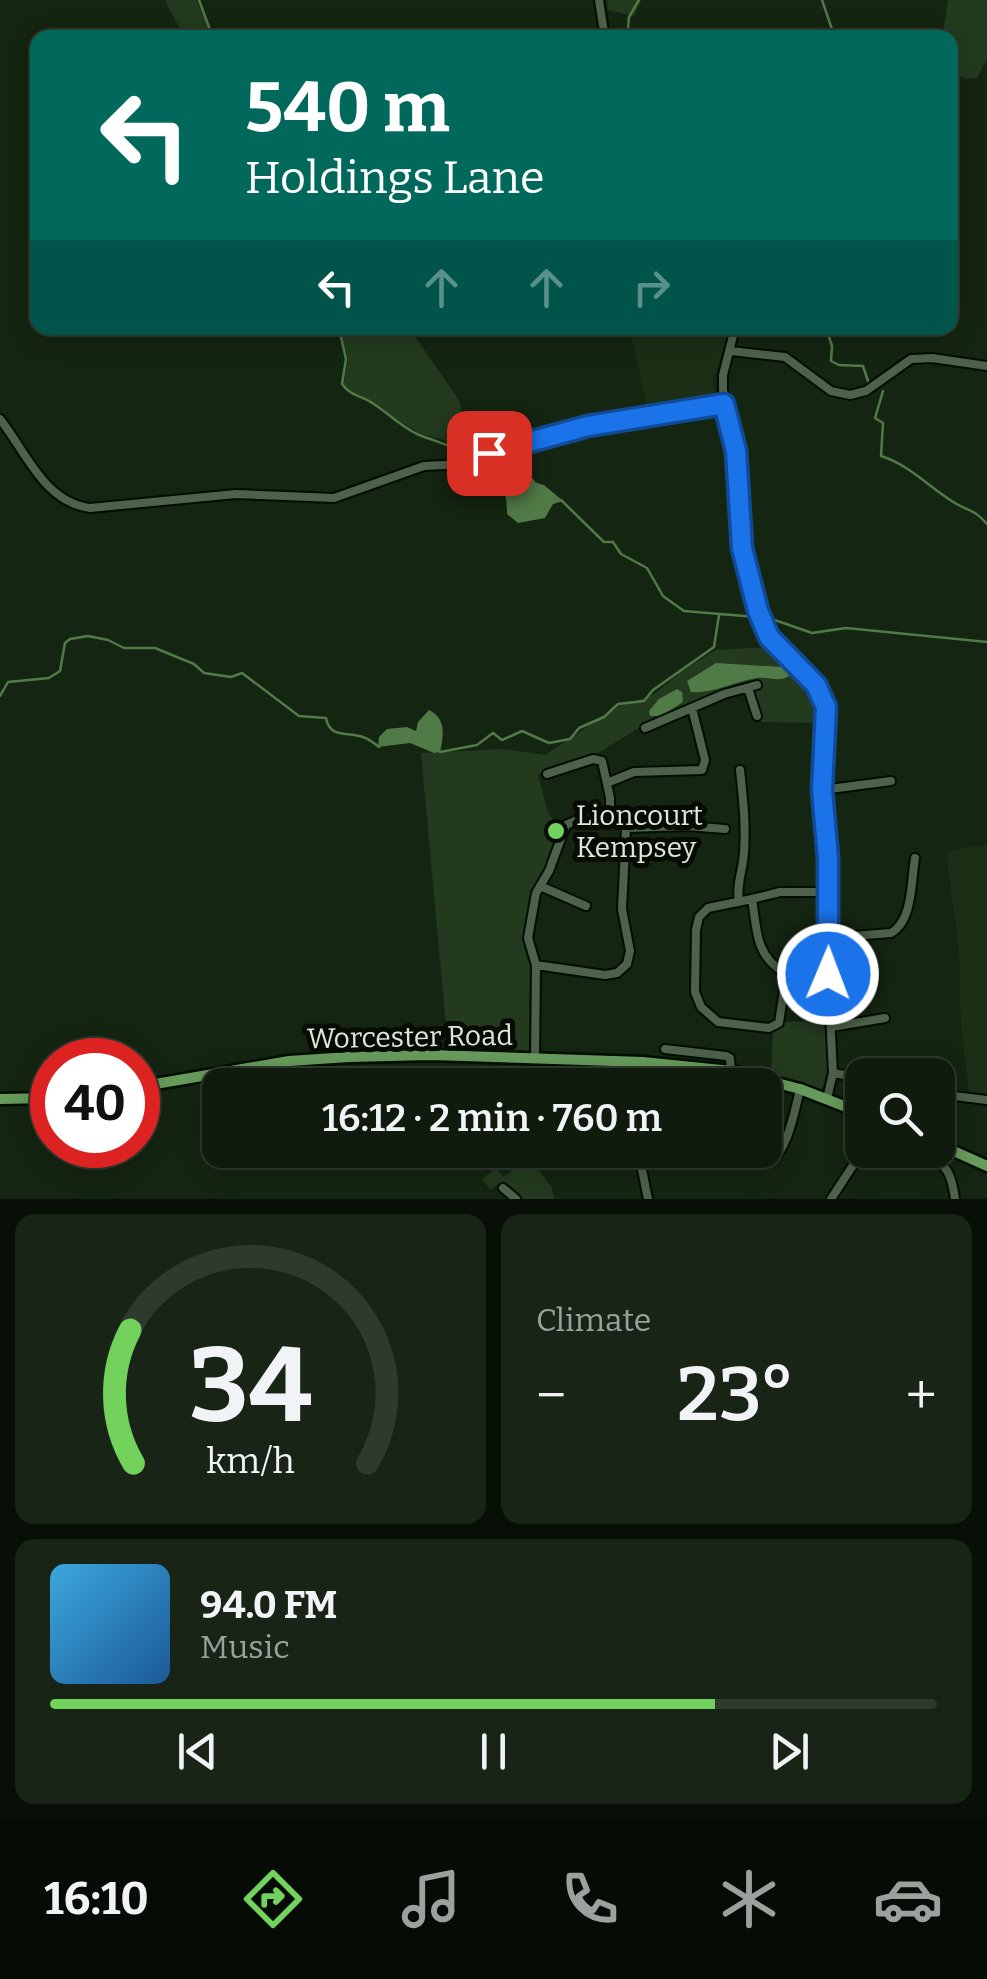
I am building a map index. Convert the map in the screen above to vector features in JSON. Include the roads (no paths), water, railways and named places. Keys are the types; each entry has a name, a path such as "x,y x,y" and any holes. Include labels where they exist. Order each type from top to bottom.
{"main road":[{"name":"Worcester Road","path":"160,1084 288,1061 349,1056 535,1059 711,1068"},
{"name":"Worcester Road","path":"782,1084 845,1106"},
{"path":"0,1099 30,1098"},
{"path":"955,1152 987,1166"}],"street":[{"path":"600,0 604,30"},
{"path":"734,335 723,375 724,404 736,451 742,548 769,637 804,671 825,703 822,790 829,892 833,1072 826,1099"},
{"path":"731,351 785,356 832,390 850,395 866,391 912,359 987,366"},
{"path":"0,419 46,484 71,504 90,508 236,494 334,498 435,463 465,464 500,449 574,430 724,404"},
{"path":"645,728 752,686 757,716"},
{"path":"607,783 634,772 702,770 706,760 692,708"},
{"path":"547,774 596,758 604,765 610,820"},
{"path":"739,902 745,800 740,770"},
{"path":"822,790 891,781"},
{"path":"714,815 714,829"},
{"path":"535,1059 536,964 528,938 540,886 566,825 578,818 623,824 626,828 622,909 630,951 627,964 617,973 605,974 536,964"},
{"path":"626,828 687,826 725,830"},
{"path":"828,938 900,929 906,918 915,858"},
{"path":"540,886 586,906"},
{"path":"752,899 762,952 768,962 783,972 785,982 779,1022 768,1028 711,1019 701,1007 695,992 699,916 708,908 780,892 829,892"},
{"path":"831,1027 885,1018"},
{"path":"665,1049 726,1056 731,1068"},
{"path":"625,1062 626,1068"},
{"path":"833,1072 845,1074"},
{"path":"782,1152 795,1121 800,1089"},
{"path":"955,1096 987,1100"},
{"path":"642,1168 648,1199"},
{"path":"831,1199 851,1168"},
{"path":"947,1168 955,1199"},
{"path":"503,1188 516,1199"}],"waterway":[{"path":"199,0 210,30"},
{"path":"628,30 629,17 639,0"},
{"path":"822,0 832,30"},
{"path":"341,335 346,359 342,384 345,387 417,434 470,456"},
{"path":"828,335 831,361 863,366 868,381"},
{"path":"883,391 875,418 883,423 881,456 911,471 987,524"},
{"path":"480,462 507,465"},
{"path":"520,467 534,482"},
{"path":"561,500 604,542 613,542 621,554 647,568 663,596 684,611 756,617"},
{"path":"440,752 477,745 493,733 502,740 522,731 549,743 570,739 579,728 604,717 618,704 644,701 653,690 714,647 719,615"},
{"path":"766,617 812,633 846,628 987,642"},
{"path":"0,696 8,682 49,678 60,671 65,643 88,636 124,648 155,648 194,664 204,673 231,677 242,673 299,716 326,718 335,732 363,737 379,747"}],"place":[{"name":"Lioncourt Kempsey","path":"556,831"}]}
